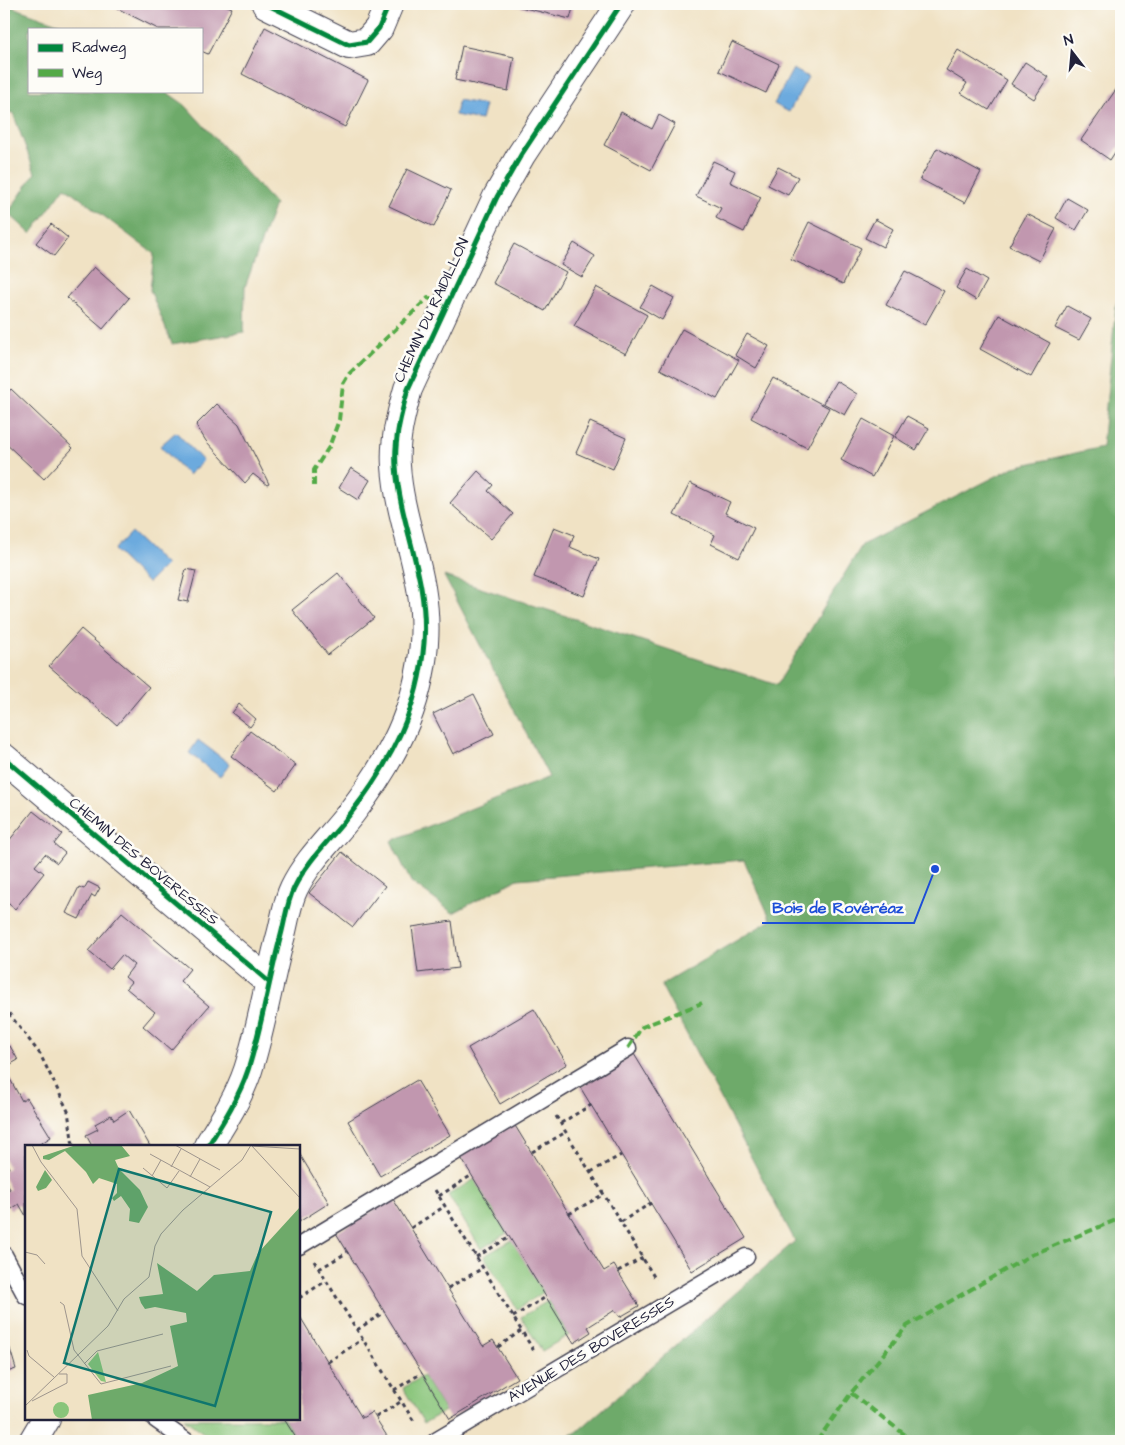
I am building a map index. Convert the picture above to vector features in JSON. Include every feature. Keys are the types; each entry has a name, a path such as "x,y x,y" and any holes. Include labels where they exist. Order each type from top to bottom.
{"street":[{"path":"266,4 350,45 367,42 379,28 389,4"},
{"name":"CHEMIN DU RAIDILLON","path":"269,982 293,889 319,850 350,814 387,763 410,714 417,688 424,642 421,581 400,494 396,464 401,414 408,389 427,344 507,180 521,155 621,4"},
{"name":"CHEMIN DES BOVERESSES","path":"4,758 269,982"},
{"path":"209,1145 231,1108 248,1070 269,982"},
{"path":"33,1441 45,1420"}],"lane":[{"path":"301,1244 628,1048"},
{"path":"4,1255 25,1294"},
{"name":"AVENUE DES BOVERESSES","path":"436,1441 746,1257"},
{"path":"157,1420 186,1441"}],"path":[{"path":"4,1007 40,1054 68,1111 73,1145"},
{"path":"561,1123 591,1105"},
{"path":"532,1152 566,1132"},
{"path":"591,1172 621,1155"},
{"path":"439,1196 472,1175"},
{"path":"569,1214 604,1194"},
{"path":"620,1222 651,1203"},
{"path":"411,1228 445,1206"},
{"path":"476,1258 510,1237"},
{"path":"301,1244 319,1269 415,1423"},
{"path":"319,1269 348,1252"},
{"path":"618,1271 643,1258"},
{"path":"448,1288 483,1268"},
{"path":"300,1297 326,1281"},
{"path":"513,1316 546,1297"},
{"path":"357,1330 384,1312"},
{"path":"498,1346 522,1330"},
{"path":"328,1362 363,1339"},
{"path":"394,1390 422,1373"},
{"path":"376,1417 402,1401"}],"green space":[{"path":"4,4 71,28 28,28 28,92 166,92 185,105 275,204 245,287 244,332 172,344 150,290 154,254 65,187 31,234 8,213 35,173 13,113 4,112"},
{"path":"1121,294 1121,1441 559,1441 577,1432 795,1241 661,985 771,920 744,860 518,879 453,913 411,882 391,841 549,777 444,576 777,685 862,545 1014,467 1102,447 1116,305"},
{"path":"475,1179 507,1233 481,1249 448,1195"},
{"path":"512,1240 544,1292 517,1309 484,1256"},
{"path":"548,1301 569,1335 542,1351 521,1317"},
{"path":"423,1376 445,1411 424,1423 403,1388"},
{"path":"185,1420 285,1420 298,1441 215,1441"}],"water":[{"path":"793,69 808,77 789,112 774,104"},
{"path":"458,100 485,105 481,120 455,115"},
{"path":"176,432 203,461 188,475 160,446"},
{"path":"131,532 166,565 148,583 114,550"},
{"path":"198,740 230,764 220,777 189,753"}],"building":[{"path":"109,4 223,4 232,8 208,54 202,51 202,28 156,28"},
{"path":"508,4 574,4 570,19"},
{"path":"265,27 368,80 345,127 242,74"},
{"path":"732,42 779,64 766,93 719,71"},
{"path":"462,46 514,57 508,91 455,80"},
{"path":"958,50 1007,80 989,110 961,93 967,83 946,70"},
{"path":"1025,62 1048,77 1034,99 1011,84"},
{"path":"1117,88 1121,90 1121,143 1110,160 1081,140"},
{"path":"621,112 652,129 659,115 675,124 651,170 604,145"},
{"path":"937,148 981,172 965,203 920,179"},
{"path":"713,161 735,171 730,182 761,197 744,232 716,218 721,208 696,196"},
{"path":"778,167 798,177 788,195 768,185"},
{"path":"407,169 451,190 434,227 389,206"},
{"path":"1067,198 1088,210 1076,230 1056,218"},
{"path":"1027,214 1056,229 1039,261 1009,246"},
{"path":"875,219 893,229 883,247 865,238"},
{"path":"809,222 861,248 843,284 791,259"},
{"path":"51,224 68,238 54,256 36,243"},
{"path":"574,243 595,256 582,277 561,265"},
{"path":"514,244 566,272 545,311 493,283"},
{"path":"94,267 129,298 103,329 67,298"},
{"path":"967,269 987,281 976,300 956,288"},
{"path":"905,271 944,291 925,325 886,305"},
{"path":"653,286 674,298 662,320 640,307"},
{"path":"596,287 647,315 626,354 574,326"},
{"path":"1067,306 1091,319 1079,340 1055,328"},
{"path":"999,315 1050,343 1031,377 980,349"},
{"path":"682,329 739,360 717,399 660,369"},
{"path":"747,334 769,346 756,368 735,355"},
{"path":"773,378 829,408 807,448 751,418"},
{"path":"836,381 857,394 845,415 823,403"},
{"path":"11,389 73,448 44,479 4,442 4,397"},
{"path":"217,404 239,424 269,484 267,485 253,474 245,483 206,441 196,425"},
{"path":"907,416 929,428 916,450 895,437"},
{"path":"863,419 894,436 872,477 841,460"},
{"path":"590,422 626,438 613,469 576,453"},
{"path":"351,468 370,480 358,500 339,488"},
{"path":"478,471 493,485 488,491 513,514 491,539 450,503"},
{"path":"690,483 730,502 725,513 754,528 739,558 711,544 715,535 674,515"},
{"path":"554,527 574,535 570,547 599,559 584,596 534,577"},
{"path":"186,569 196,571 188,602 178,600"},
{"path":"338,573 374,618 328,655 292,610"},
{"path":"81,629 149,687 117,725 49,666"},
{"path":"474,694 494,734 453,754 433,714"},
{"path":"239,704 256,719 250,727 232,713"},
{"path":"250,731 296,765 277,791 231,756"},
{"path":"33,811 62,834 54,844 65,853 57,863 45,854 35,866 44,873 15,909 4,900 4,847"},
{"path":"342,852 385,886 353,927 309,893"},
{"path":"88,882 100,888 95,897 92,895 79,919 66,913 79,887 84,889"},
{"path":"122,912 190,969 180,981 209,1006 171,1050 143,1026 155,1012 126,988 131,982 125,977 134,965 122,955 110,969 88,951"},
{"path":"452,921 458,968 418,973 412,927"},
{"path":"534,1009 567,1064 500,1104 468,1048"},
{"path":"4,1042 7,1048 10,1046 18,1060 4,1068"},
{"path":"634,1054 746,1238 692,1271 580,1087"},
{"path":"4,1068 22,1101 27,1098 51,1137 39,1145 25,1145 25,1214 19,1204 10,1210 4,1199 4,1193 10,1189 4,1178 4,1171 9,1168 4,1158"},
{"path":"417,1080 450,1135 380,1176 348,1121"},
{"path":"129,1110 149,1145 91,1145 86,1135 98,1129 95,1124 111,1115 114,1120"},
{"path":"514,1124 604,1271 614,1265 639,1306 620,1317 615,1310 588,1327 591,1332 574,1343 460,1156"},
{"path":"300,1155 329,1203 300,1221"},
{"path":"393,1199 483,1346 493,1340 517,1378 450,1419 336,1233"},
{"path":"300,1317 362,1418 372,1412 390,1441 298,1441 285,1420 300,1420"},
{"path":"4,1329 16,1369 4,1373"}],"marked path":[{"path":"314,486 314,470 329,447 339,420 343,384 349,374 428,298 447,304"},
{"path":"628,1048 642,1027 702,1003"},
{"path":"817,1441 851,1393 907,1326 1031,1255 1121,1218"},
{"path":"851,1393 913,1441"}],"cycle path":[{"path":"266,4 349,45 367,42 379,28 389,4"},
{"path":"209,1145 235,1100 248,1070 288,905 294,888 306,868 351,813 379,774 401,733 416,690 424,643 422,596 403,510 396,466 399,427 408,389 497,197 521,155 621,4"},
{"path":"4,758 269,982"}],"place":[{"name":"Bois de Rovéréaz","path":"935,869"}]}
